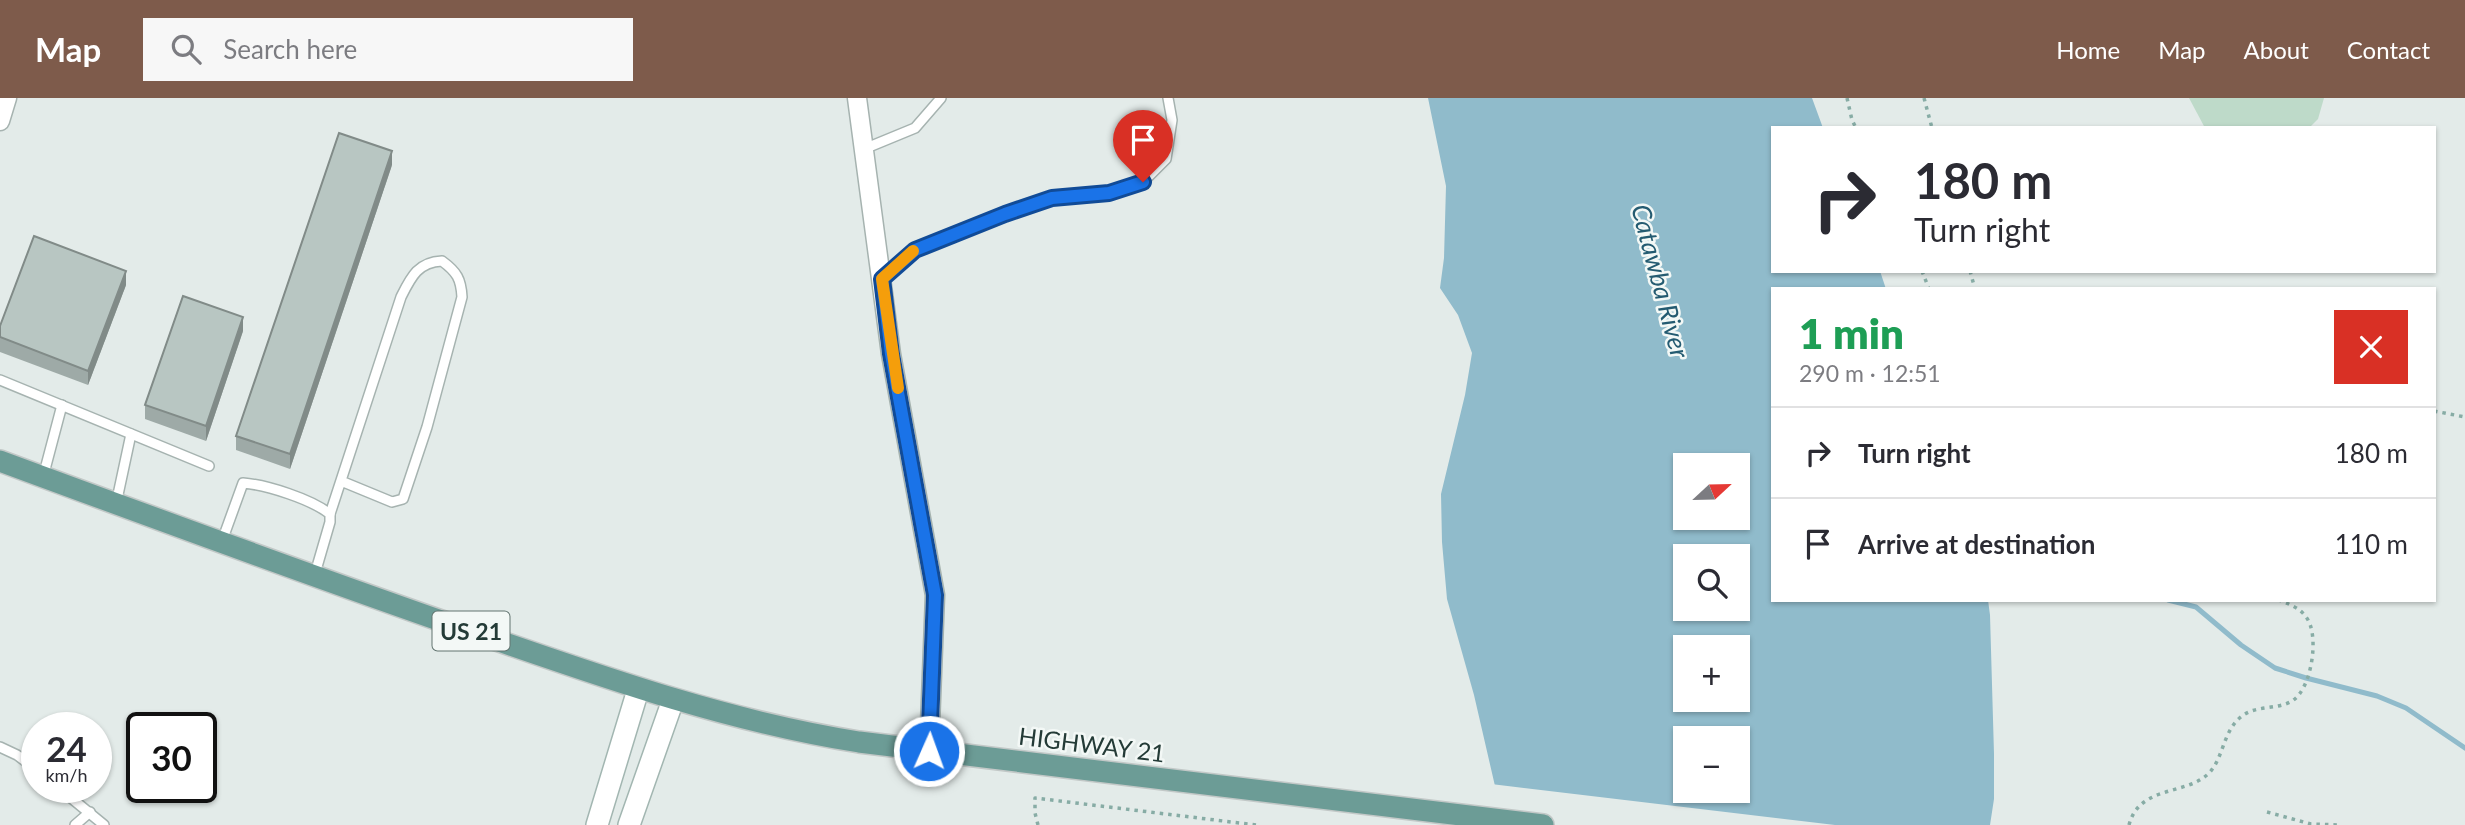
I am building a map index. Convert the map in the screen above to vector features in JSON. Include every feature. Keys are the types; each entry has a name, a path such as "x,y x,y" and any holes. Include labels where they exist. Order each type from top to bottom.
{"main road":[{"name":"US 21","path":"0,461 314,577 639,690"},
{"name":"HIGHWAY 21","path":"639,690 820,736 1543,825"}],"street":[{"path":"0,121 7,98"},
{"path":"857,98 891,354 935,595 929,751"},
{"path":"597,825 639,690"},
{"path":"629,825 673,700"}],"lane":[{"path":"864,149 915,128 941,98"},
{"path":"882,279 915,250 1005,214 1052,198 1109,193 1143,182 1166,159 1172,120 1168,98"},
{"path":"314,577 330,514 401,297 413,275 429,261 442,261 455,270 461,280 462,297 427,427 403,499 393,502 341,481"},
{"path":"0,380 209,467"},
{"path":"43,477 62,405"},
{"path":"116,504 131,434"},
{"path":"221,543 243,483 258,484 321,507 330,514"},
{"path":"0,747 21,757"},
{"path":"79,803 104,825"},
{"path":"75,825 90,812"}],"path":[{"path":"1847,98 1855,126"},
{"path":"1924,98 1931,126"},
{"path":"2436,411 2465,417"},
{"path":"2129,825 2136,810 2145,802 2209,774 2226,737 2242,716 2290,702 2298,696 2312,663 2311,626 2308,618 2300,611 2283,602"},
{"path":"1038,825 1035,798 1256,825"},
{"path":"2267,812 2311,824 2340,825"}],"green space":[{"path":"2189,98 2324,98 2318,119 2311,126 2204,126"}],"water":[{"name":"Catawba River","path":"1428,98 1812,98 1822,126 1771,126 1771,273 1881,273 1885,287 1771,287 1771,602 1988,602 1994,754 1994,799 1990,825 1504,825 1474,695 1447,599 1441,494 1465,395 1472,353 1458,315 1440,288 1444,258 1446,186"}],"pier":[{"path":"1491,784 1835,825 1501,825"}],"building":[{"path":"339,133 392,151 290,454 236,436"},
{"path":"34,236 126,271 88,371 0,337 0,326"},
{"path":"183,296 243,317 206,426 145,405"}],"waterway":[{"path":"2176,602 2196,607 2241,645 2275,668 2377,696 2406,708 2465,748"}],"slow traffic":[{"path":"898,388 882,279 913,251"}],"route":[{"path":"929,751 935,595 891,354 882,279 915,250 1005,214 1052,198 1109,193 1143,182"}]}
